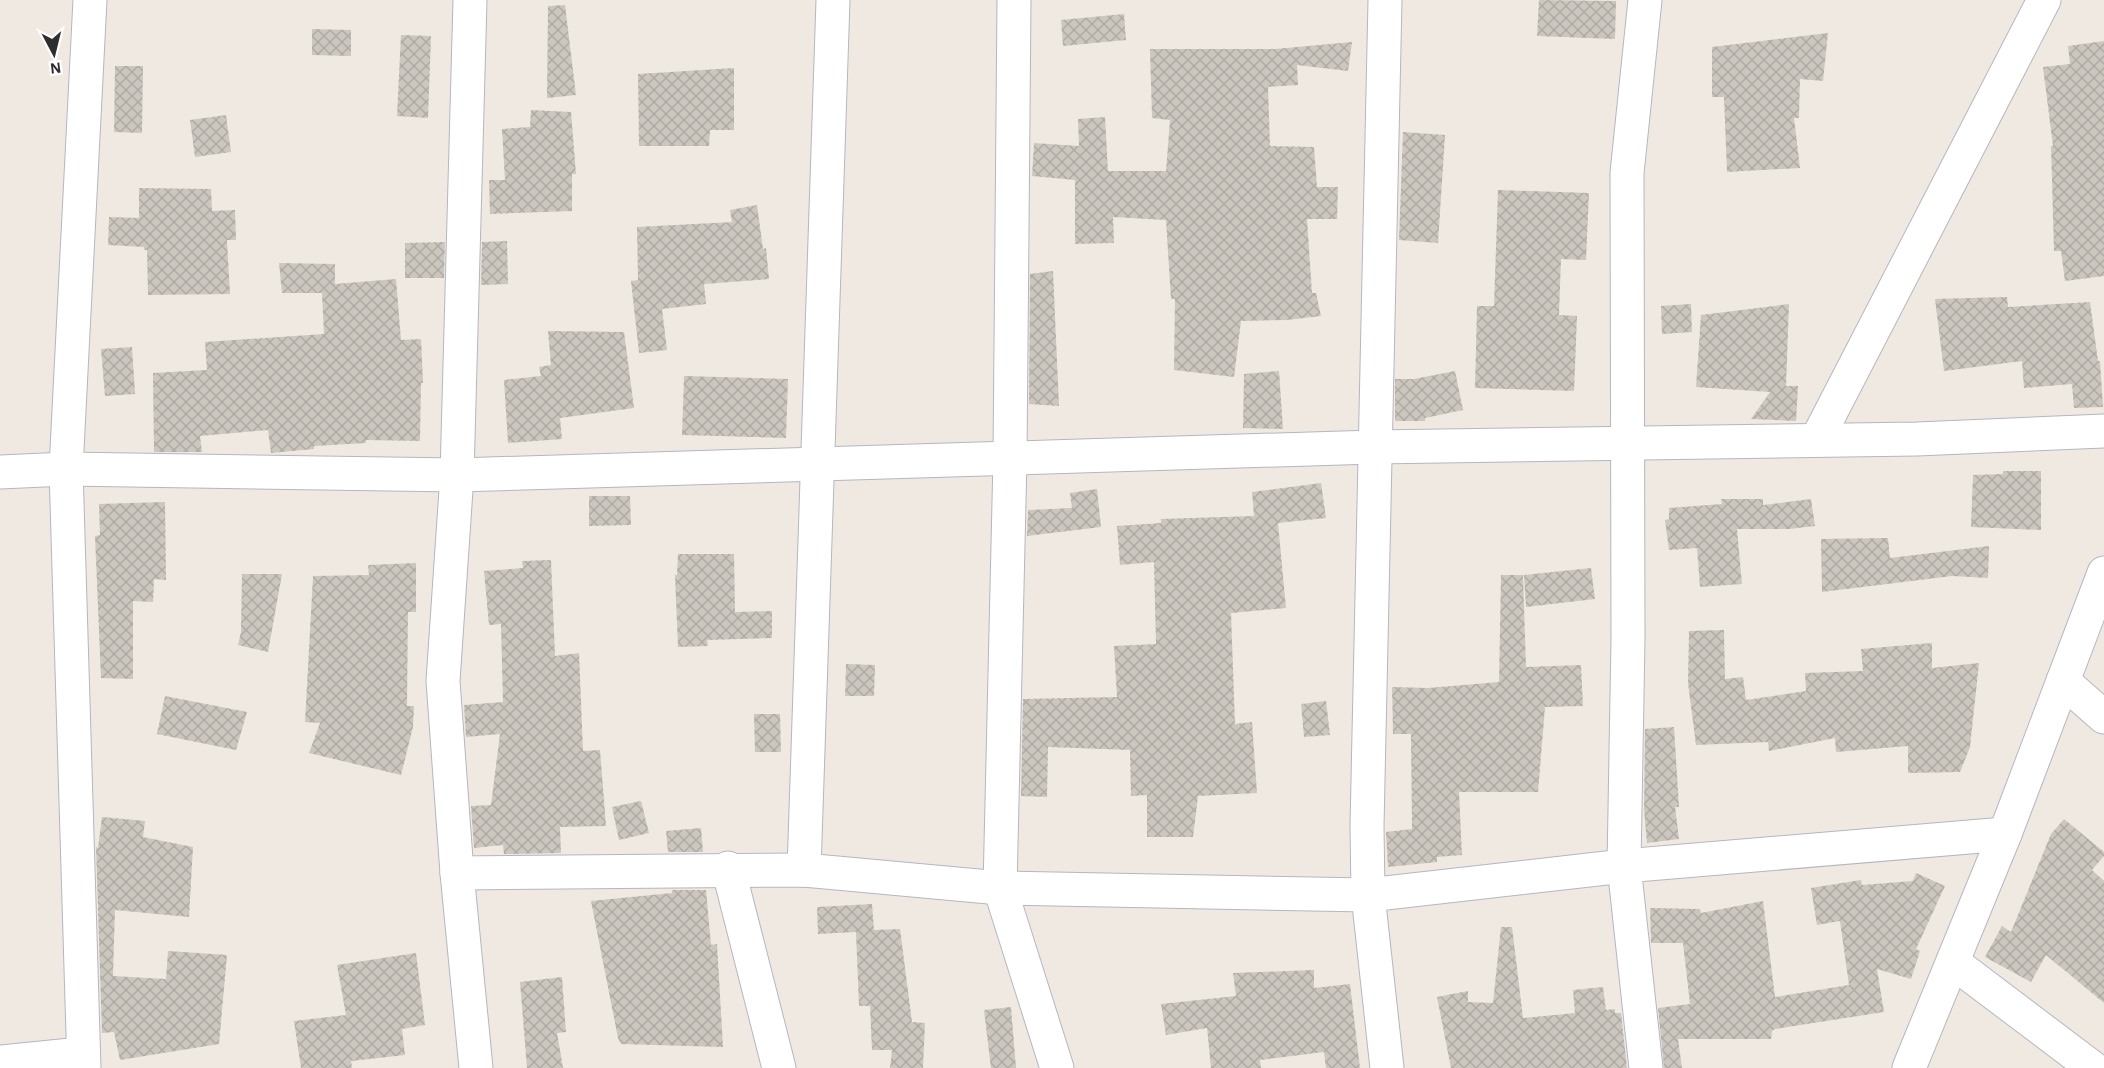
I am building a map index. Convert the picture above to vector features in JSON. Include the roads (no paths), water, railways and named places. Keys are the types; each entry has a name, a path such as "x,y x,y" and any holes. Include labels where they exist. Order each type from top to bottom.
{"street":[{"path":"0,1062 83,1061 66,469 90,0"},
{"path":"470,0 457,475 443,681 456,873 476,1068"},
{"path":"804,870 833,0"},
{"path":"1014,0 1010,459 1000,888 1057,1068"},
{"path":"1385,0 1367,814 1368,895 1387,1068"},
{"path":"1645,0 1627,173 1628,639 1624,866 1646,1068"},
{"path":"1817,439 2044,0"},
{"path":"0,472 66,469 457,475 1374,447 1917,439 2104,430"},
{"path":"1909,1068 2006,834 2104,573"},
{"path":"2063,681 2104,717"},
{"path":"456,873 728,868 804,870 1000,888 1368,895 1624,866 2006,834"},
{"path":"728,868 779,1068"},
{"path":"1954,963 2093,1068"}]}
